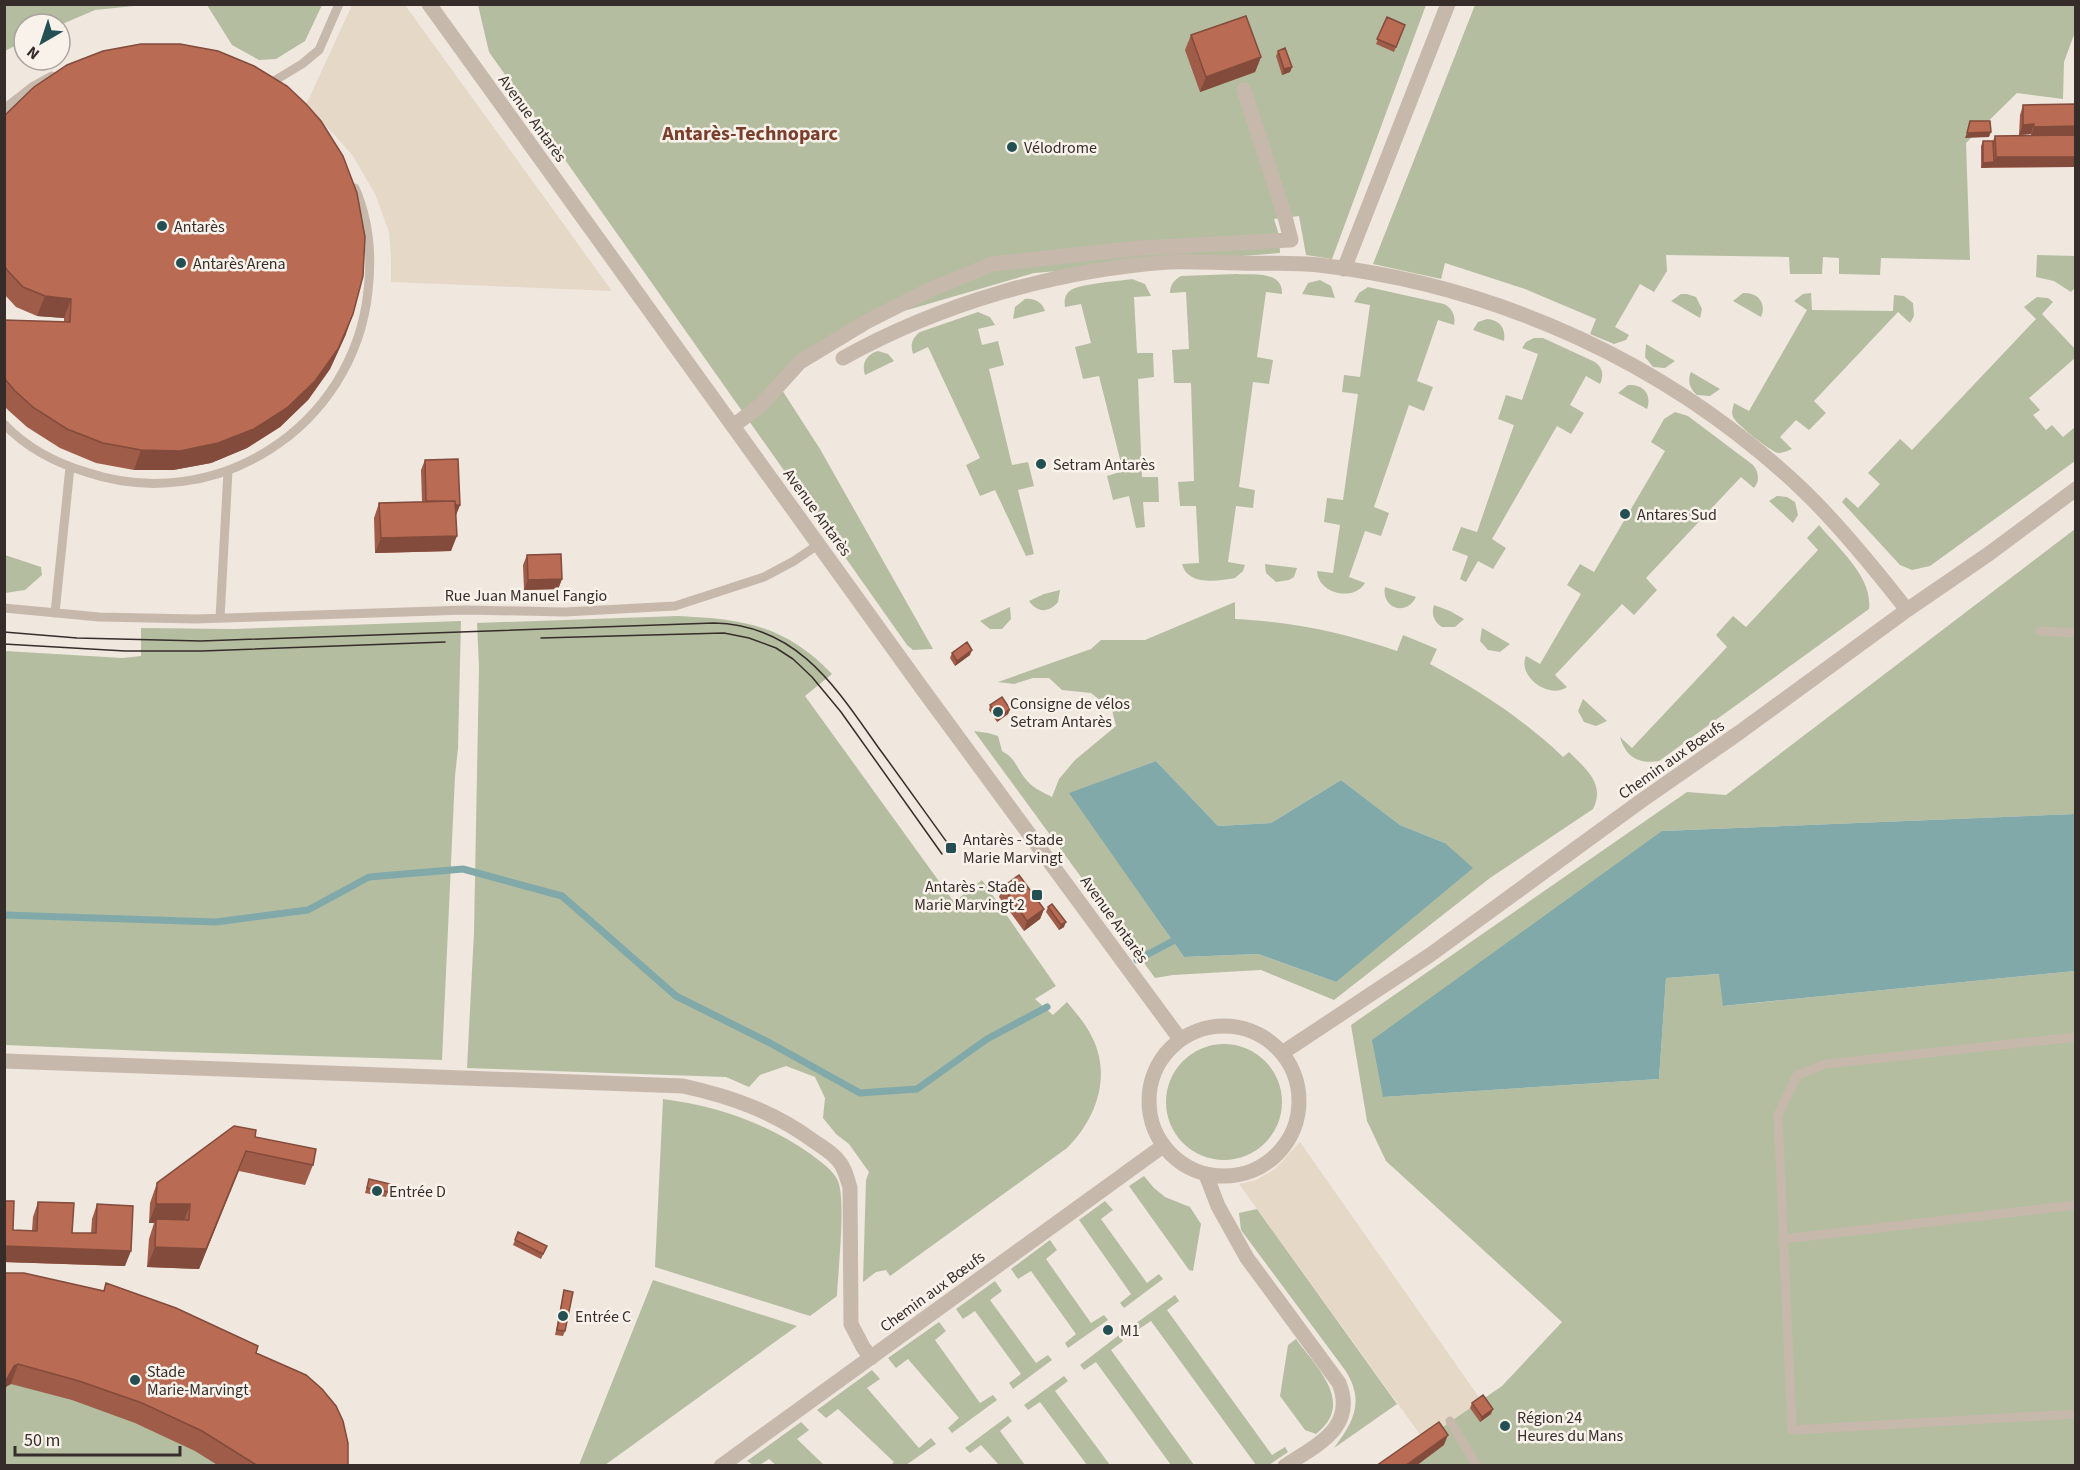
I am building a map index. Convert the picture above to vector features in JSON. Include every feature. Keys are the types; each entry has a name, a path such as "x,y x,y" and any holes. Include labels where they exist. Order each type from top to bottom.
{"street":[{"name":"Avenue Antarès","path":"429,4 1180,1039"},
{"path":"1344,269 1448,4"},
{"path":"733,426 761,405 800,362 866,322 917,296 993,264 1140,248 1291,240 1244,90"},
{"path":"843,357 916,322 976,300 1043,282 1110,269 1179,262 1316,265 1384,274 1451,290 1516,311 1580,338 1641,369 1699,406 1754,447 1805,493 1853,543 1907,610"},
{"name":"Chemin aux Bœufs","path":"1282,1053 1439,948 2076,489"},
{"path":"1222,1025 1245,1028 1266,1037 1282,1053 1294,1073 1300,1096 1298,1119 1288,1141 1273,1159 1253,1171 1230,1177 1206,1175 1190,1169 1175,1159 1163,1146 1151,1125 1148,1101 1151,1077 1162,1056 1180,1039 1200,1029 1222,1025"},
{"path":"4,1061 683,1086 723,1095 760,1109 801,1132 837,1159 846,1173 850,1188 850,1324 871,1358"},
{"name":"Chemin aux Bœufs","path":"721,1466 1163,1146"},
{"path":"1206,1175 1218,1206 1247,1258 1342,1390 1344,1406 1338,1425 1328,1437 1285,1466"}],"lane":[{"path":"259,79 273,87 319,50 339,4"},
{"path":"4,109 32,87 59,72"},
{"path":"4,424 38,451 70,467 100,477 132,483 165,484 197,480 228,471 278,445 320,406 350,359 360,333 367,305 370,277 369,248 365,220 349,176"},
{"path":"55,613 70,467"},
{"path":"220,618 228,471"},
{"name":"Rue Juan Manuel Fangio","path":"4,608 99,617 220,618 466,610 566,612 675,606 764,577 819,544"},
{"path":"2040,632 2076,633"},
{"path":"2076,1037 1826,1064 1797,1075 1778,1115 1792,1430 2076,1414"},
{"path":"1784,1239 2076,1205"},
{"path":"1450,1422 1477,1466"}],"green space":[{"path":"5,4 144,4 95,10 72,20 72,12 12,12 12,47 5,51"},
{"path":"207,5 322,5 305,41 276,59 259,60 232,45"},
{"name":"Vélodrome","path":"478,5 1426,5 1332,259 1306,255 1299,216 1274,219 1279,235 1280,253 1034,273 897,313 812,359 782,390 820,449 933,649 913,650 907,645 489,52"},
{"path":"1475,5 2075,5 2075,32 2064,62 2063,99 2017,93 1966,143 1970,260 1881,258 1880,275 1839,274 1839,258 1823,257 1822,274 1790,274 1789,257 1666,255 1667,271 1654,292 1640,284 1615,327 1629,335 1626,340 1614,344 1590,334 1596,319 1525,289 1445,263 1441,279 1373,264"},
{"path":"2037,255 2075,256 2075,288 2071,292 2054,281 2036,277"},
{"path":"1258,274 1272,277 1281,286 1282,294 1266,292 1257,357 1273,360 1269,384 1253,382 1239,487 1255,490 1253,508 1236,506 1228,562 1245,565 1243,571 1235,578 1204,580 1190,576 1182,564 1199,563 1196,506 1180,506 1178,482 1194,481 1191,383 1174,383 1172,350 1189,349 1186,292 1170,293 1170,290 1176,279 1181,276"},
{"path":"1132,279 1145,284 1151,296 1134,297 1137,353 1153,353 1154,377 1138,379 1142,477 1158,477 1159,502 1143,502 1145,527 1136,528 1129,496 1113,500 1107,476 1123,471 1099,376 1083,379 1075,347 1091,343 1081,304 1065,307 1067,293 1075,288"},
{"path":"1320,280 1331,286 1335,298 1302,294 1308,283"},
{"path":"1368,287 1444,304 1453,313 1454,325 1438,320 1417,381 1433,387 1424,411 1409,405 1374,507 1389,513 1381,536 1365,531 1349,577 1365,583 1360,589 1345,594 1337,593 1323,585 1317,571 1333,573 1340,525 1324,522 1327,498 1343,500 1358,394 1342,392 1344,375 1360,377 1370,305 1354,302 1359,293"},
{"path":"1743,293 1753,294 1760,299 1763,307 1761,317 1733,301"},
{"path":"1811,293 1812,310 1893,311 1894,295 1904,296 1913,303 1914,316 1910,323 1898,312 1814,401 1826,413 1809,430 1796,420 1780,437 1792,449 1778,453 1761,443 1740,425 1733,417 1734,403 1749,411 1807,310 1794,301 1803,294"},
{"path":"1681,294 1696,297 1702,309 1700,318 1671,301"},
{"path":"2037,297 2048,298 2053,302 2042,314 2075,349 2075,358 2029,398 2040,410 2033,415 2046,430 2052,425 2063,437 2075,427 2075,461 1930,566 1912,570 1900,565 1842,502 1846,497 1858,508 1880,484 1868,473 1900,439 1912,450 2036,319 2024,307"},
{"path":"1025,299 1037,301 1045,311 1013,319 1015,307"},
{"path":"978,312 990,317 995,325 978,329 982,345 998,341 1004,365 989,369 1012,465 1028,462 1034,486 1018,490 1034,554 1026,556 995,490 980,496 966,465 980,458 928,347 913,354 912,351 913,339 920,332"},
{"path":"1487,319 1501,325 1504,341 1473,330 1478,322"},
{"path":"1534,338 1543,338 1595,362 1601,369 1601,381 1600,384 1586,376 1570,405 1584,413 1571,434 1557,426 1492,539 1506,548 1493,569 1478,561 1466,582 1460,579 1468,556 1452,550 1461,527 1477,532 1514,425 1498,419 1506,395 1522,400 1538,354 1522,348 1526,342"},
{"path":"1646,344 1675,361 1665,368 1653,367 1645,357"},
{"path":"878,351 888,354 894,361 865,375 866,360"},
{"path":"1691,372 1720,389 1710,396 1697,395 1690,385"},
{"path":"1628,385 1638,386 1645,391 1648,399 1647,409 1618,393"},
{"path":"1675,412 1688,416 1753,465 1758,476 1756,485 1754,488 1741,477 1646,578 1657,590 1634,615 1622,604 1555,675 1567,687 1560,690 1544,688 1536,684 1526,671 1524,664 1526,656 1540,664 1581,594 1567,585 1580,564 1594,572 1665,451 1651,442 1664,419"},
{"path":"1777,496 1787,497 1795,502 1798,515 1793,523 1769,501"},
{"path":"1819,525 1860,574 1869,597 1869,609 1659,761 1639,760 1630,755 1620,737 1632,748 1727,647 1716,635 1733,616 1746,627 1818,550 1807,538"},
{"path":"2075,529 2075,814 1662,831 1383,1097 1659,1079 1666,978 1720,974 1724,1006 2075,971 2075,1465 1387,1465 1502,1386 1562,1322 1386,1161 1367,1121 1351,1025 1687,792 1726,795"},
{"path":"5,555 41,567 42,575 25,590 5,593"},
{"path":"1265,564 1297,568 1294,577 1276,582 1266,573"},
{"path":"1385,587 1416,597 1406,607 1395,607 1387,600"},
{"path":"1060,590 1058,602 1047,610 1036,608 1029,601 1044,594"},
{"path":"1235,602 1235,619 1317,629 1397,651 1403,635 1437,649 1430,664 1500,706 1563,757 1569,752 1592,777 1595,784 1597,792 1593,809 1490,878 1334,1000 1261,970 1155,978 974,731 998,736 1002,751 1013,760 1027,781 1052,797 1059,779 1075,760 1116,726 1112,710 1091,693 1062,690 1049,678 1033,678 1014,684 998,682 1091,649 1101,640 1145,640","holes":["1156,761 1218,826 1271,823 1341,780 1400,825 1445,843 1336,982 1258,954 1184,957 1070,793"]},
{"path":"1434,605 1464,619 1455,627 1442,627 1434,618"},
{"path":"1010,607 1011,619 1002,629 990,629 980,621"},
{"path":"678,616 723,619 762,628 797,645 832,674 805,696 954,902 982,880 1056,986 1035,999 1053,1015 1067,1002 1087,1028 1098,1052 1101,1082 1098,1096 1086,1124 1067,1148 890,1276 886,1270 876,1272 863,1282 866,1180 869,1172 849,1144 836,1134 823,1118 825,1098 815,1077 786,1066 760,1075 749,1087 726,1077 467,1068 474,932 479,668 477,623"},
{"path":"461,621 458,748 442,1060 5,1045 5,651 123,658 141,656 141,628 234,629"},
{"path":"1482,628 1510,644 1500,652 1488,650 1480,641"},
{"path":"1583,699 1607,721 1596,726 1584,722 1578,711"},
{"path":"1224,1044 1246,1049 1265,1061 1277,1080 1282,1102 1277,1124 1265,1143 1246,1155 1224,1160 1202,1155 1183,1143 1171,1124 1166,1102 1171,1080 1183,1061 1202,1049"},
{"path":"663,1099 722,1111 759,1125 795,1144 819,1160 833,1173 838,1181 841,1204 837,1296 810,1316 655,1267"},
{"path":"1144,1176 1165,1197 1190,1207 1201,1224 1193,1271 1189,1270 1129,1186"},
{"path":"1105,1201 1113,1210 1101,1219 1147,1283 1159,1274 1163,1279 1124,1308 1120,1303 1131,1294 1079,1220"},
{"path":"1257,1209 1397,1404 1334,1448 1352,1420 1356,1401 1355,1391 1345,1370 1241,1230 1239,1213"},
{"path":"1050,1240 1057,1250 1046,1259 1091,1323 1104,1315 1108,1320 1068,1348 1065,1343 1076,1334 1031,1271 1018,1279 1011,1269"},
{"path":"653,1280 797,1326 605,1465 579,1465"},
{"path":"995,1281 1002,1291 990,1300 1036,1363 1048,1355 1052,1360 1013,1389 1009,1383 1021,1374 975,1311 963,1319 956,1309"},
{"name":"Stade Marie-Marvingt","path":"4,1292 341,1465 5,1465"},
{"path":"1175,1295 1179,1301 1167,1310 1272,1455 1285,1447 1288,1452 1269,1465 1256,1465 1151,1321 1139,1329 1135,1324"},
{"path":"939,1322 946,1331 935,1340 980,1403 993,1395 997,1400 952,1433 948,1428 959,1418 908,1359 896,1368 888,1358"},
{"path":"1119,1335 1123,1341 1111,1350 1194,1465 1171,1465 1096,1362 1084,1370 1080,1365"},
{"path":"1296,1339 1322,1373 1333,1398 1333,1410 1327,1422 1316,1434 1305,1430 1280,1396 1288,1345"},
{"path":"872,1370 880,1379 867,1388 919,1448 931,1438 936,1444 906,1465 891,1465 894,1462 838,1409 826,1418 817,1410"},
{"path":"1064,1376 1068,1381 1055,1391 1110,1465 1087,1465 1040,1402 1028,1410 1024,1405"},
{"path":"1008,1416 1012,1421 1000,1431 1025,1465 999,1465 981,1445 970,1453 965,1448"},
{"path":"801,1422 809,1430 797,1439 824,1465 776,1465 769,1459 756,1465 747,1461"}],"shaded area":[{"path":"352,5 405,5 612,291 391,282 389,232 375,194 353,156 330,130 304,109"},
{"path":"1300,1142 1481,1400 1424,1440 1239,1184 1256,1180 1275,1169"}],"water":[{"path":"1156,761 1218,826 1271,823 1341,780 1400,825 1445,843 1473,868 1336,982 1258,954 1184,957 1069,793"},
{"path":"2075,814 2075,971 1723,1006 1719,974 1666,978 1659,1079 1383,1097 1372,1040 1662,831"}],"building":[{"path":"1246,16 1261,57 1206,77 1191,35"},
{"path":"1387,17 1405,25 1396,47 1377,39"},
{"name":"Antarès Arena","path":"141,44 180,44 218,51 254,66 287,86 321,121 343,156 357,193 365,237 363,276 353,314 338,349 315,381 287,408 254,429 218,443 180,451 141,450 103,443 67,429 34,408 4,378 4,320 70,322 71,299 45,296 23,287 4,265 4,116 34,87 56,72 72,72 72,63 103,51"},
{"path":"1285,48 1292,67 1284,69 1278,51"},
{"path":"2076,104 2076,126 2023,125 2023,105"},
{"path":"1970,121 1990,121 1991,132 1967,133"},
{"path":"2076,135 2076,157 1996,157 1995,136"},
{"path":"1983,141 1993,141 1994,162 1983,163"},
{"path":"458,459 460,505 455,505 455,501 426,501 425,460"},
{"path":"455,501 457,536 381,538 379,503"},
{"path":"561,554 562,579 528,580 527,555"},
{"path":"967,642 972,650 957,661 952,653"},
{"path":"1002,697 1010,709 999,717 990,705"},
{"path":"1019,875 1044,909 1027,921 1003,887"},
{"path":"1052,904 1066,922 1061,925 1048,907"},
{"path":"234,1126 256,1130 255,1137 316,1149 313,1165 246,1151 206,1249 155,1247 156,1219 189,1220 190,1204 156,1204 157,1183"},
{"path":"369,1179 390,1184 388,1192 367,1188"},
{"path":"4,1201 14,1201 13,1230 37,1231 38,1202 74,1203 72,1233 96,1233 97,1204 133,1206 131,1251 4,1246"},
{"path":"518,1232 547,1246 543,1254 515,1240"},
{"name":"Stade Marie-Marvingt","path":"4,1273 24,1273 104,1291 106,1283 176,1308 258,1346 256,1353 306,1375 336,1406 343,1421 348,1443 348,1466 258,1466 202,1431 142,1403 79,1381 18,1364 14,1366 4,1384"},
{"name":"Entrée C","path":"564,1290 573,1292 565,1331 557,1330"},
{"path":"1483,1395 1493,1409 1482,1417 1472,1403"},
{"path":"1439,1422 1448,1435 1405,1466 1376,1466"}],"waterway":[{"path":"4,915 216,922 308,910 369,877 463,869 562,896 676,996 770,1043 860,1093 917,1089 987,1039 1047,1007"},
{"path":"1137,960 1173,941"}],"tram line":[{"path":"4,632 77,638 201,641 714,623 743,626 769,635 791,647 829,681 951,848"},
{"path":"541,638 724,633 749,638 776,648 793,659 812,677 841,712 942,854"},
{"path":"4,644 125,651 202,651 445,642"}],"place":[{"name":"Vélodrome","path":"1012,147"},
{"name":"Antarès","path":"162,226"},
{"name":"Antarès Arena","path":"181,263"},
{"name":"Setram Antarès","path":"1041,464"},
{"name":"Antares Sud","path":"1625,514"},
{"name":"Consigne de vélos Setram Antarès","path":"998,712"},
{"name":"Antarès - Stade Marie Marvingt","path":"951,848"},
{"name":"Antarès - Stade Marie Marvingt 2","path":"1037,895"},
{"name":"Entrée D","path":"377,1191"},
{"name":"Entrée C","path":"563,1316"},
{"name":"M1","path":"1108,1330"},
{"name":"Stade Marie-Marvingt","path":"135,1380"},
{"name":"Région 24 Heures du Mans","path":"1505,1426"}],"district":[{"name":"Antarès-Technoparc","path":"750,133"}]}
